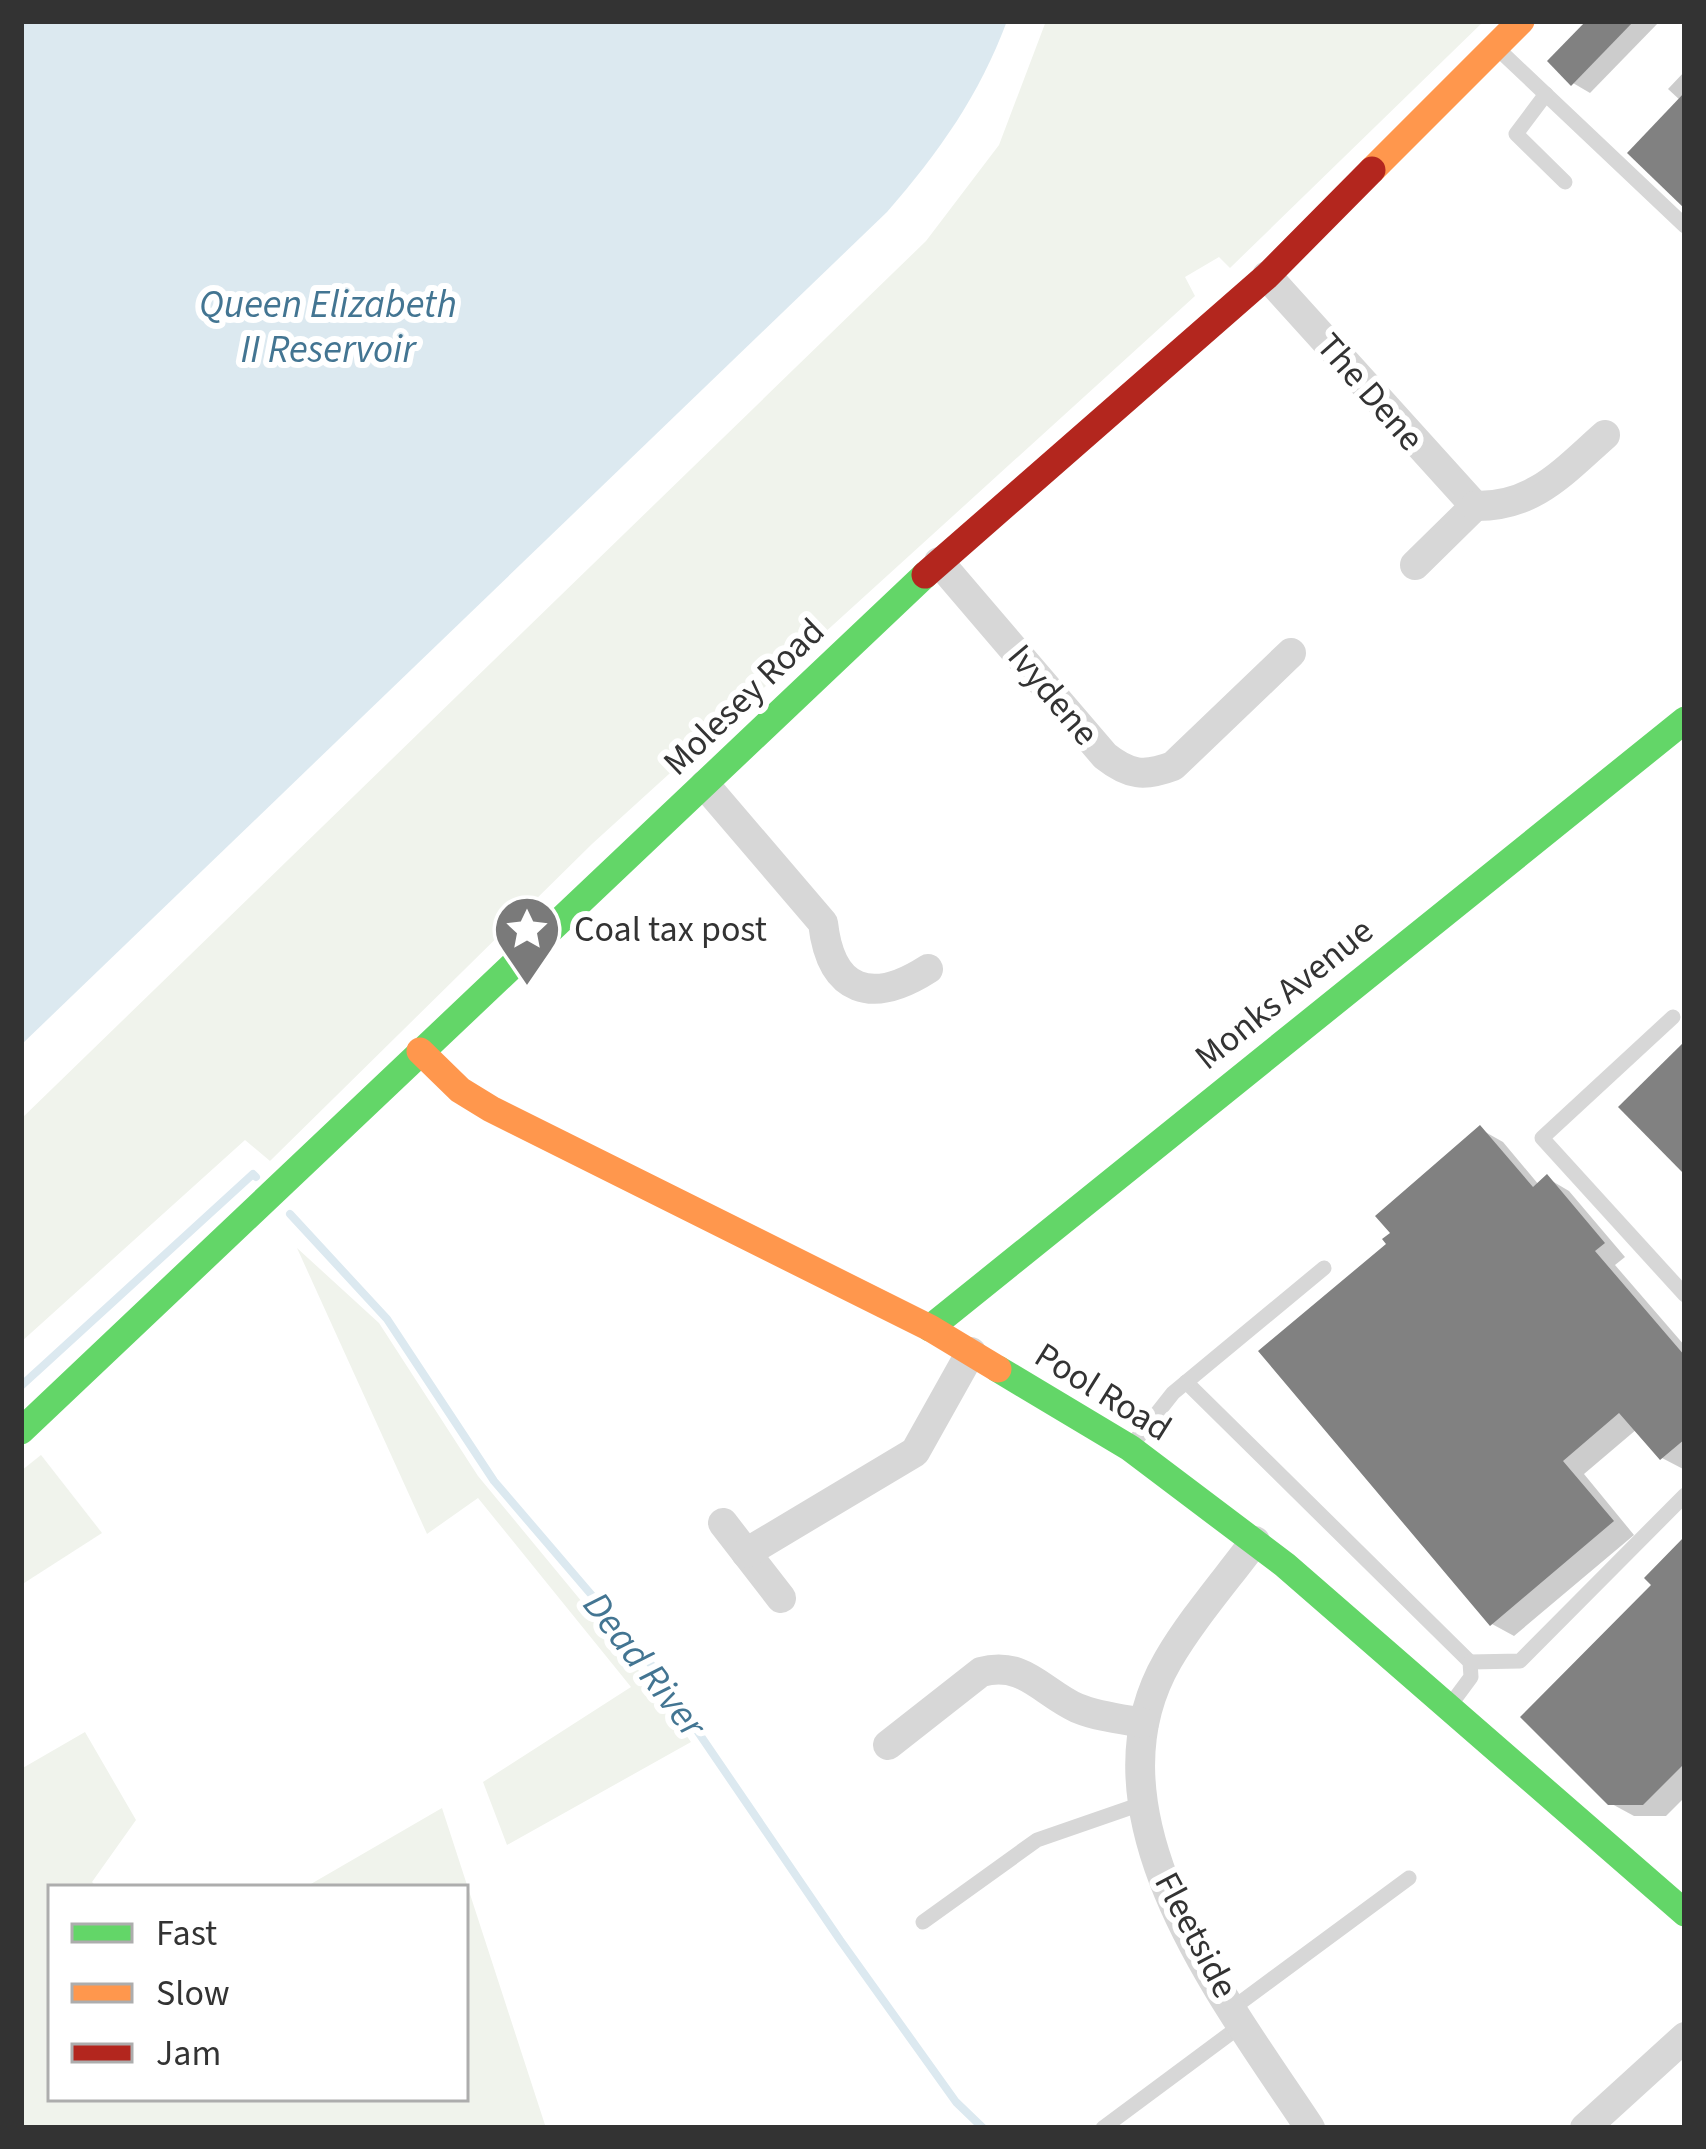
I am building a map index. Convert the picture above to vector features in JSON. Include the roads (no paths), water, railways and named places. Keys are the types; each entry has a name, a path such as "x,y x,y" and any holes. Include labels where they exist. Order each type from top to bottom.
{"street":[{"name":"Molesey Road","path":"21,1431 939,562 1267,276 1521,21"},
{"name":"The Dene","path":"1267,276 1475,506"},
{"path":"1414,565 1475,506 1504,506 1537,496 1605,435"},
{"name":"Ivydene","path":"939,562 1105,756 1125,772 1150,775 1173,766 1292,653"},
{"name":"Monks Avenue","path":"930,1328 1685,720"},
{"path":"705,785 823,923 826,951 846,979 864,992 880,991 928,970"},
{"name":"Pool Road","path":"420,1051 460,1090 491,1109 930,1328 1130,1448 1255,1541 1682,1903"},
{"path":"746,1553 915,1452 970,1352"},
{"path":"723,1523 782,1598"},
{"name":"Fleetside","path":"1255,1541 1167,1663 1144,1723 1141,1804 1153,1851 1191,1937 1310,2128"},
{"path":"888,1745 981,1672 999,1667 1022,1672 1097,1715 1144,1723"},
{"path":"1585,2128 1685,2037"}],"lane":[{"path":"1496,47 1685,226"},
{"path":"1546,94 1516,134 1565,182"},
{"path":"1673,1017 1542,1138 1685,1295"},
{"path":"1130,1448 1158,1408 1186,1382 1324,1268"},
{"path":"1186,1382 1470,1662 1471,1677 1451,1704"},
{"path":"1470,1662 1520,1661 1685,1495"},
{"path":"923,1922 1037,1840 1141,1804"},
{"path":"1103,2128 1409,1878"}],"water":[{"name":"Queen Elizabeth II Reservoir","path":"21,21 1007,21 956,122 887,212 21,1045"}],"waterway":[{"name":"Dead River","path":"21,1386 253,1174 256,1177"},
{"name":"Dead River","path":"290,1214 387,1319 494,1481 655,1669 840,1940 956,2102 983,2128"}],"place":[{"name":"Coal tax post","path":"527,988"}]}
